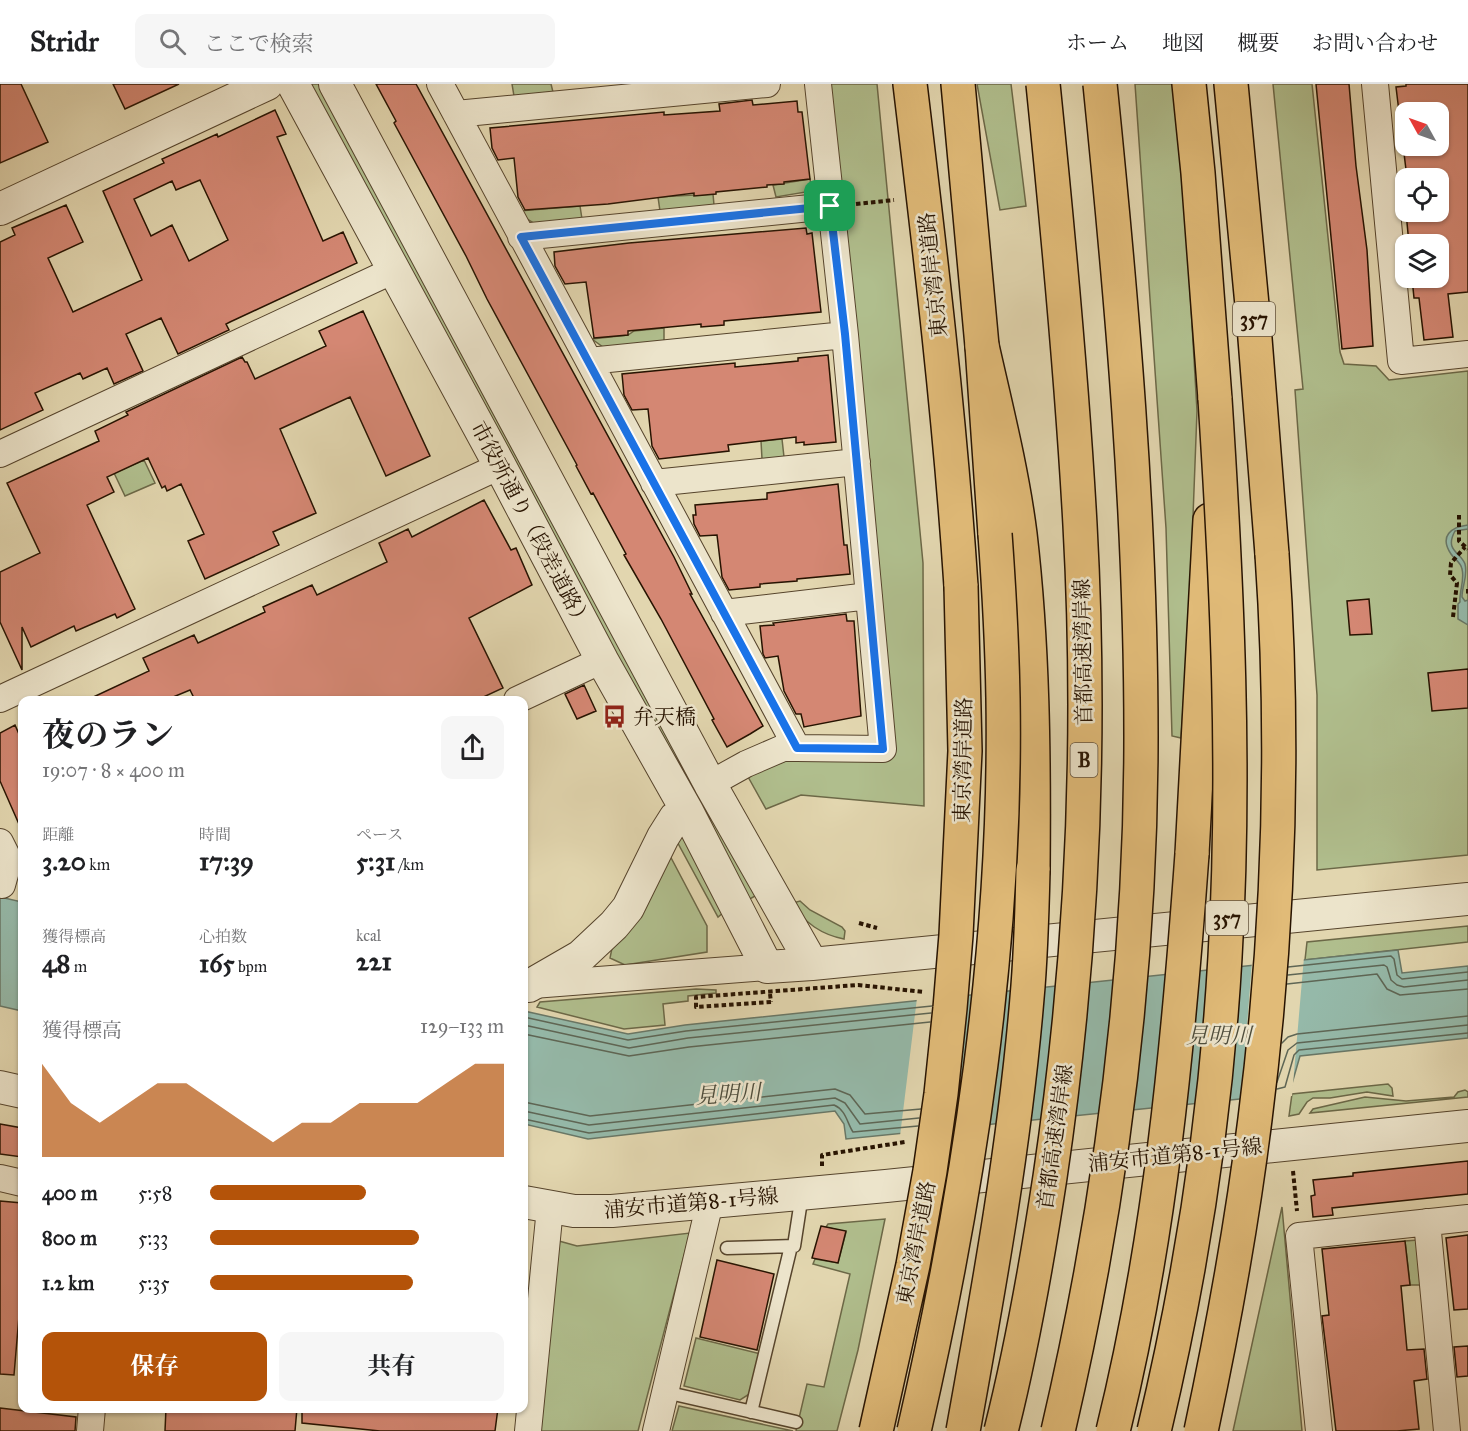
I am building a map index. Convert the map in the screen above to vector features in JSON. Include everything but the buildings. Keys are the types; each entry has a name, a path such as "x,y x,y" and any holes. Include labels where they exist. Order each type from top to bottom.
{"highway":[{"name":"東京湾岸道路","path":"876,1431 913,1265 941,1094 957,915 965,751 961,586 956,508 938,315 910,84"},
{"name":"東京湾岸道路","path":"914,1431 955,1230 979,1077 997,900 1003,760 1002,652 1007,533 982,346 958,84"},
{"name":"首都高速湾岸線","path":"1001,1431 1041,1236 1056,1139 1066,1058 1081,864 1084,726 1080,526 1066,321 1043,84"},
{"path":"1058,1431 1089,1288 1113,1138 1131,974 1138,862 1141,737 1136,519 1123,329 1100,84"},
{"name":"357","path":"1154,1431 1194,1239 1211,1116 1225,957 1229,851 1230,711 1223,525 1198,173 1189,84"},
{"name":"357","path":"1201,1431 1241,1222 1256,1118 1273,913 1279,759 1278,654 1272,554 1254,326 1231,84"},
{"path":"1113,1431 1129,1366 1153,1235 1176,1058 1192,854 1215,399"},
{"path":"963,1431 997,1239 1028,995 1034,800 1028,618 1007,533"}],"street":[{"path":"0,209 267,84"},
{"name":"市役所通り（段差道路）","path":"293,84 500,466 602,660 687,811 767,967"},
{"name":"市役所通り（段差道路）","path":"335,84 710,784 812,964"},
{"path":"440,84 797,748"},
{"path":"456,114 767,84"},
{"path":"710,784 746,764 783,748 883,749 845,334 818,84"},
{"path":"1375,84 1401,361 1468,354"},
{"path":"521,237 830,206"},
{"path":"0,454 394,270"},
{"path":"589,361 845,334"},
{"path":"654,483 857,462"},
{"path":"0,699 500,466"},
{"path":"724,613 869,596"},
{"path":"526,696 602,660"},
{"path":"528,985 581,957 614,925 628,908 663,837 675,818 687,811"},
{"path":"0,842 9,860 8,887"},
{"path":"528,986 812,964 1468,899"},
{"path":"0,1087 18,1091"},
{"name":"浦安市道第8-1号線","path":"537,1205 574,1211 612,1211 1468,1126"},
{"path":"0,1178 18,1182"},
{"path":"656,1431 710,1202"},
{"path":"528,1431 537,1205"},
{"path":"1319,1431 1299,1236 1468,1218"},
{"path":"1427,1222 1447,1431"},
{"path":"90,1431 92,1413"}],"lane":[{"path":"752,1412 791,1246 794,1246 802,1193"},
{"path":"727,1248 791,1246"},
{"path":"665,1392 796,1422"}],"path":[{"path":"873,202 894,200"},
{"path":"1453,617 1457,582 1450,575 1451,562 1467,548 1459,541 1459,515"},
{"path":"1468,589 1468,595"},
{"path":"771,1002 696,1007 696,997 858,985 927,992"},
{"path":"823,1169 822,1155 909,1141"},
{"path":"1293,1161 1299,1236"}],"green space":[{"path":"308,84 320,84 757,895 748,900"},
{"path":"512,84 551,84 553,92 514,96"},
{"path":"827,84 877,84 923,563 924,806 801,795 766,809 747,775 797,757 893,755"},
{"path":"977,84 1011,84 1026,206 1000,210"},
{"path":"1135,84 1174,84 1188,255 1197,411 1189,622 1181,738 1172,736 1166,528"},
{"path":"1273,84 1312,84 1340,352 1344,364 1376,366 1389,380 1468,371 1468,855 1317,870 1317,695 1295,390 1303,389"},
{"path":"810,179 812,191 776,197 773,185"},
{"path":"713,194 714,205 660,211 658,197"},
{"path":"580,206 582,219 535,224 519,211"},
{"path":"664,328 664,341 603,347 592,339 628,335 634,331"},
{"path":"782,439 784,457 762,459 761,441"},
{"path":"144,460 155,483 125,496 114,473"},
{"path":"682,834 724,912 718,917 674,836"},
{"path":"668,852 707,926 707,952 625,965 610,958 613,943"},
{"path":"800,901 810,910 842,927 845,931 844,939 821,931 808,922 793,903"},
{"path":"1468,926 1468,942 1305,960 1307,942"},
{"path":"696,989 716,990 716,993 688,996 688,1001 663,1004 665,1025 624,1029 537,1007 540,1002"},
{"path":"1388,1084 1392,1088 1393,1096 1367,1092 1330,1098 1313,1098 1307,1102 1299,1114 1289,1116 1292,1094"},
{"path":"1465,1090 1468,1092 1468,1097 1310,1113 1313,1109 1365,1097 1406,1101 1454,1097 1458,1092"},
{"path":"1282,1207 1302,1431 1233,1431"},
{"path":"885,1219 858,1350 837,1431 796,1431 807,1384 824,1387 850,1274 813,1264 815,1259 838,1263 846,1232 826,1227 828,1224"},
{"path":"690,1233 638,1431 540,1431 559,1241 577,1246"},
{"path":"1418,1240 1422,1285 1410,1285 1405,1241"},
{"path":"696,1338 761,1354 751,1393 740,1400 684,1386"},
{"path":"679,1406 793,1431 672,1431"}],"water":[{"path":"1468,525 1468,529 1455,531 1451,543 1465,564 1466,573 1462,597 1465,601 1468,600 1468,625 1458,619 1463,573 1446,542 1452,530"},
{"path":"0,897 18,901 18,1010 0,1006"},
{"name":"見明川","path":"1398,950 1402,973 1468,966 1468,1038 1300,1056 1289,1094 846,1139 844,1124 835,1111 588,1139 528,1125 528,1012 628,1034 685,1025"}],"pier":[{"path":"1304,957 1292,1096 1241,1102 1252,962"},
{"path":"969,993 952,1131 900,1136 917,998"}],"place":[{"name":"弁天橋","path":"615,717"}],"route":[{"path":"830,206 845,334 883,749 797,748 521,237 830,206"}]}
